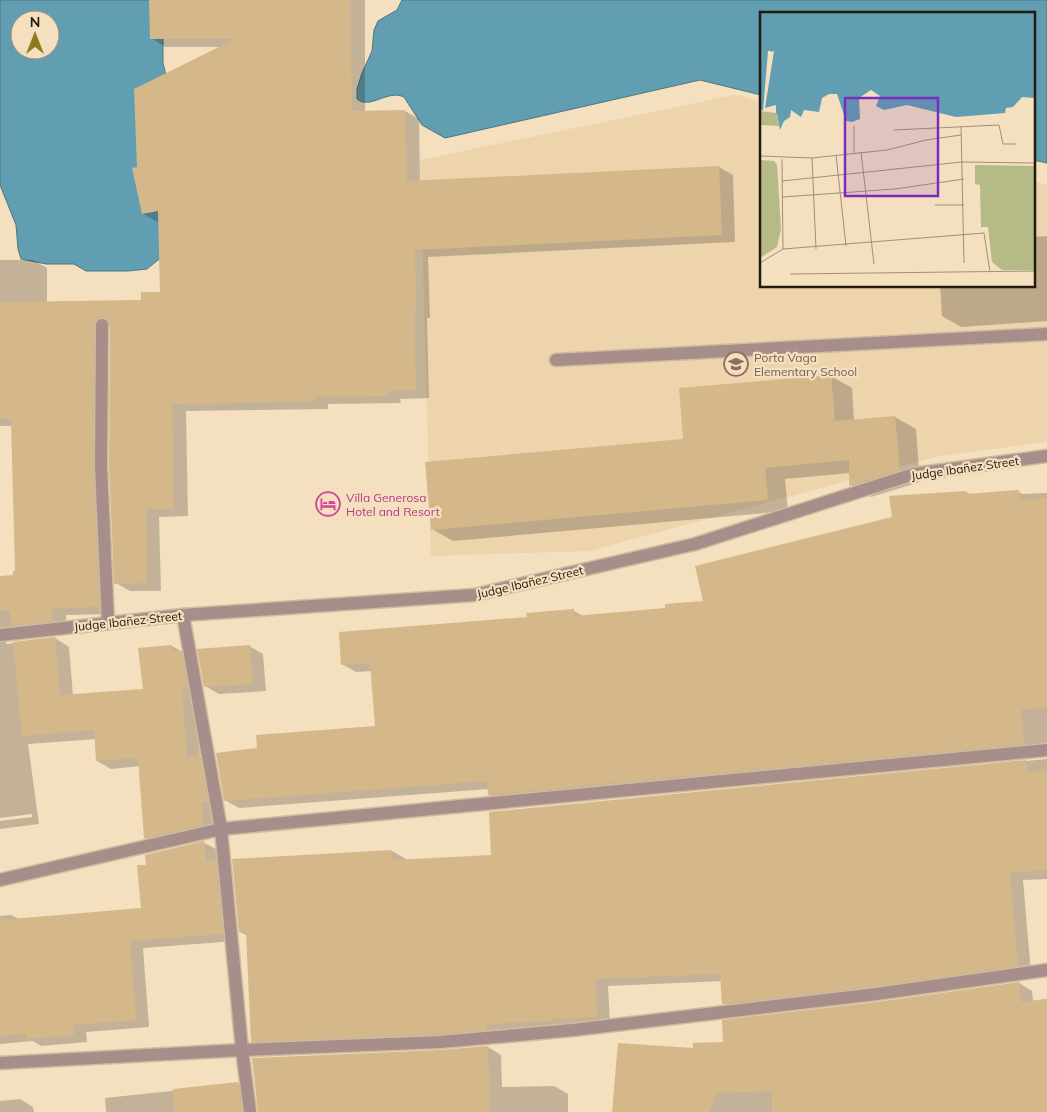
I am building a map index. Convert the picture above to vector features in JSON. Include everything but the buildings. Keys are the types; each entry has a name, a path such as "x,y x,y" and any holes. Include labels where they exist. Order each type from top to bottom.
{"street":[{"path":"102,325 101,466 108,623"},
{"path":"556,360 1047,334"},
{"name":"Judge Ibañez Street","path":"0,635 183,615 474,595 695,544 914,474 1047,456"},
{"path":"183,615 221,828 242,1050 250,1112"},
{"path":"0,880 221,828 1047,750"},
{"path":"0,1063 440,1042 572,1030 876,994 1047,970"}],"shaded area":[{"name":"Porta Vaga Elementary School","path":"735,95 760,102 760,288 1034,288 1034,181 1047,185 1047,442 939,456 589,551 431,556 420,160"}],"water":[{"path":"0,0 170,0 163,20 163,63 172,100 163,256 147,269 128,271 86,271 74,264 46,264 21,259 18,249 16,225 0,185"},
{"path":"402,0 1047,0 1047,163 1034,160 1034,12 760,12 760,95 700,80 445,138 422,125 404,97 392,95 368,102 362,102 357,99 357,89 372,51 374,30 378,21 397,10"}],"place":[{"name":"Porta Vaga Elementary School","path":"736,364"},
{"name":"Villa Generosa Hotel and Resort","path":"328,504"}]}
